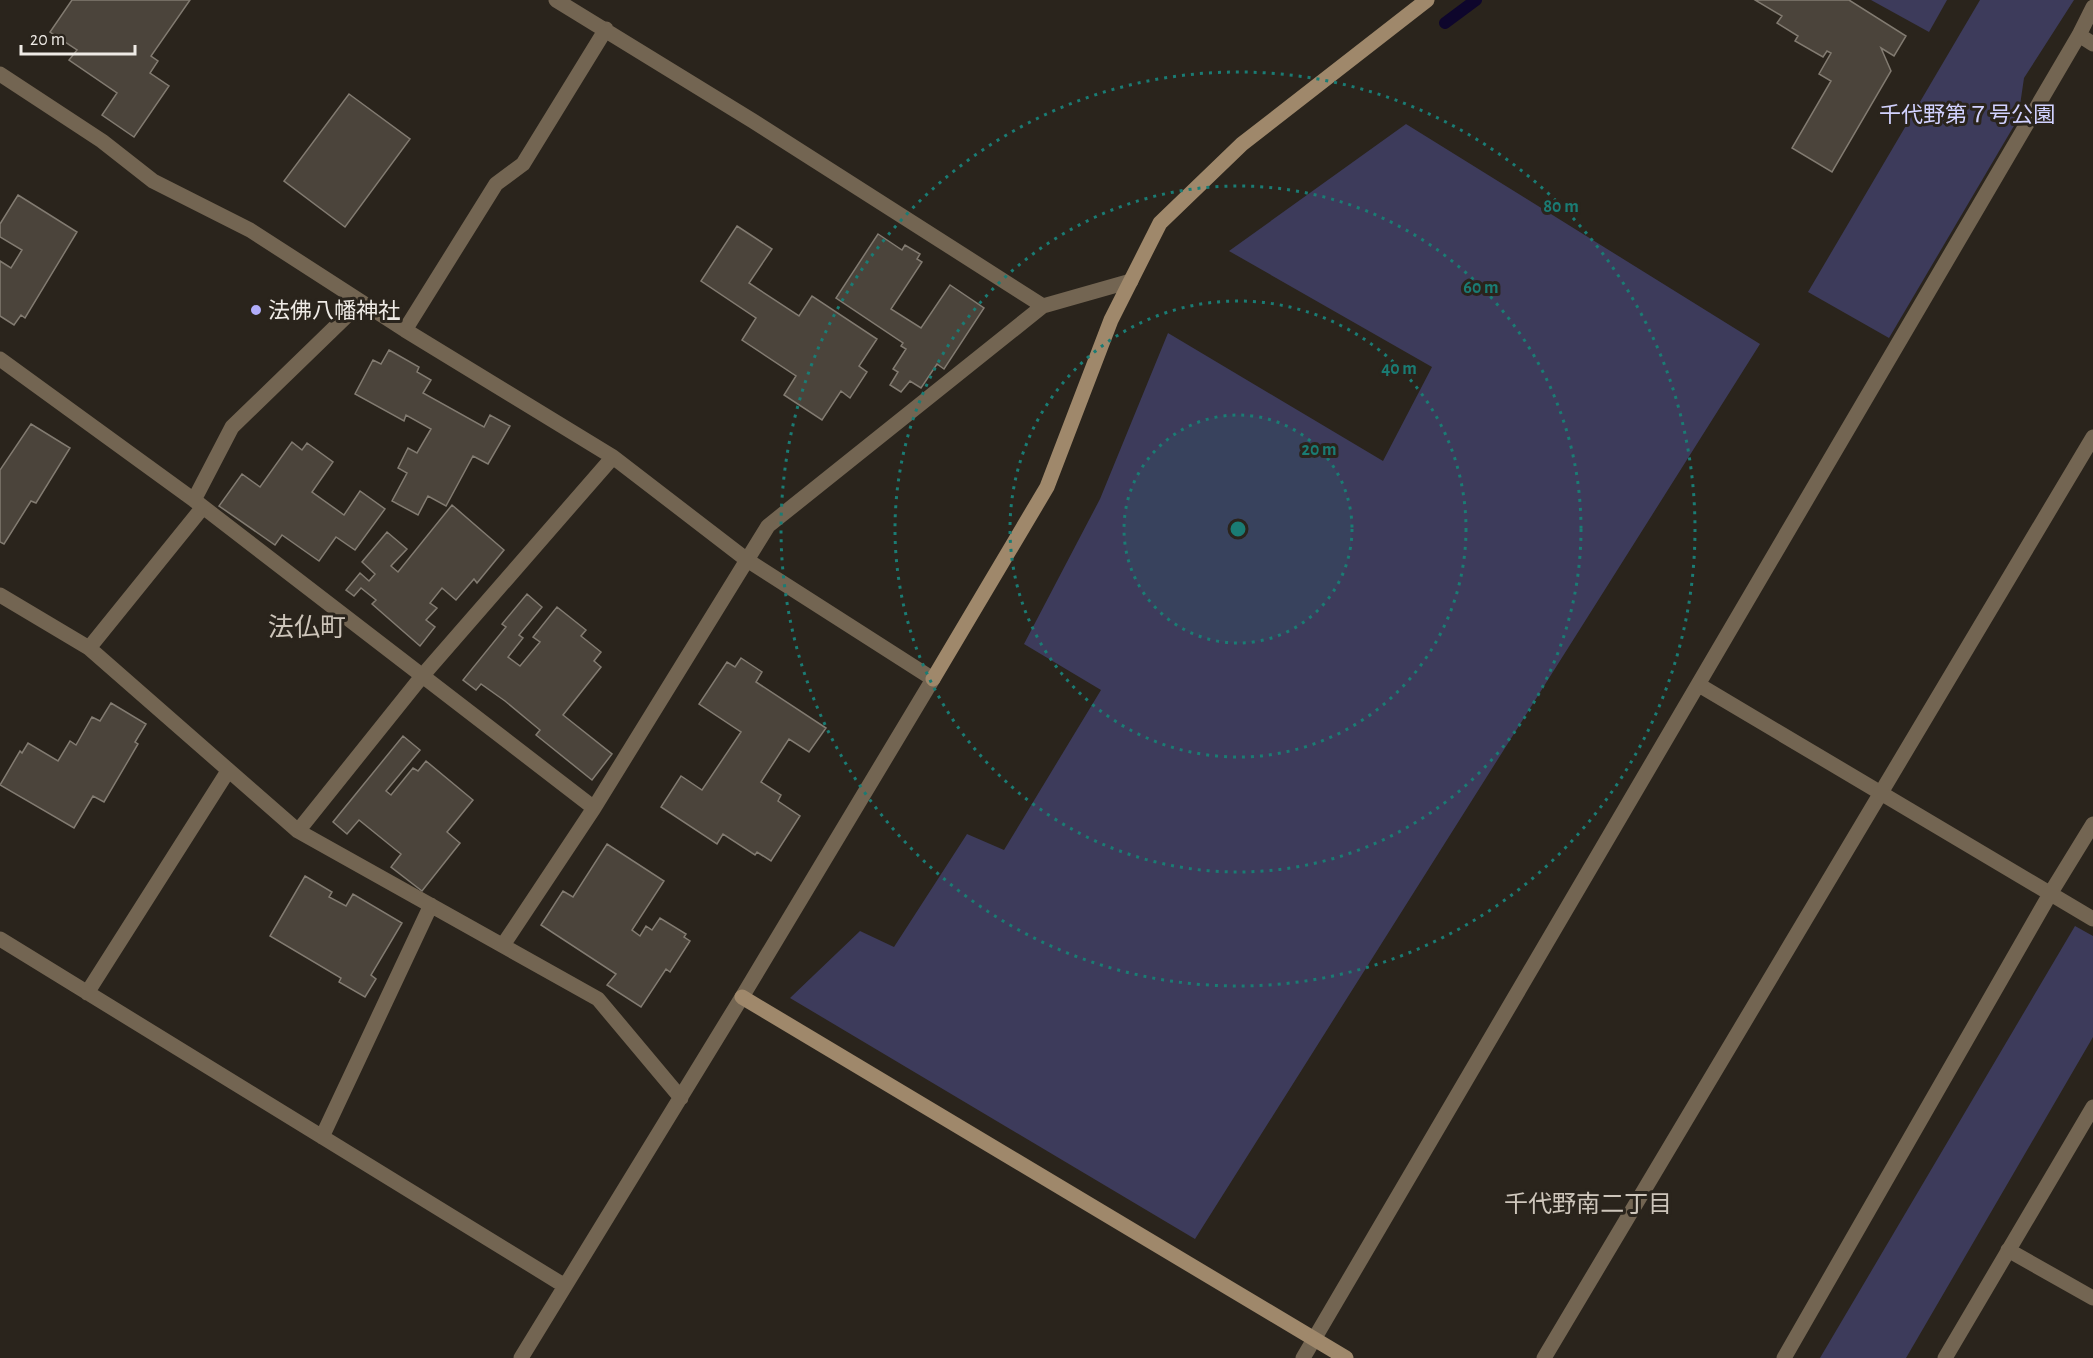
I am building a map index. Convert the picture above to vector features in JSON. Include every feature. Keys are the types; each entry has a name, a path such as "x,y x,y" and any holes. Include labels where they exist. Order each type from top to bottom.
{"street":[{"path":"556,0 606,29 1043,306"},
{"path":"521,1358 742,997 1047,487 1112,320 1160,223 1234,152 1427,0"},
{"path":"1304,1358 2079,35 2093,7"},
{"path":"405,330 496,184 523,165 606,29"},
{"path":"2079,35 2093,44"},
{"path":"0,74 102,141 153,182 250,230 405,330 613,457 747,560 933,679"},
{"path":"503,945 594,807 768,526 1043,306 1131,281"},
{"path":"89,648 199,503 232,427 361,302"},
{"path":"0,359 199,503 594,807"},
{"path":"1544,1358 1879,792 2093,437"},
{"path":"298,831 423,675 613,457"},
{"path":"0,595 89,648 298,831 598,999 681,1098"},
{"path":"1699,685 2093,919"},
{"path":"87,993 228,771"},
{"path":"1784,1358 2050,894 2093,824"},
{"path":"322,1137 430,905"},
{"path":"0,939 565,1286"},
{"path":"742,997 1346,1358"},
{"path":"1945,1358 2093,1107"},
{"path":"2008,1250 2093,1298"}],"green space":[{"path":"1871,0 1947,0 1929,32"},
{"name":"千代野第７号公園","path":"1980,0 2074,0 2024,78 2018,119 1889,338 1808,292"},
{"path":"1406,124 1760,344 1195,1239 790,998 860,931 894,947 967,834 1004,850 1101,690 1024,644 1100,499 1168,333 1383,461 1432,367 1229,251"},
{"path":"2075,926 2093,936 2093,1037 1906,1358 1820,1358"}],"building":[{"path":"72,0 190,0 151,56 158,61 150,73 169,86 134,137 102,115 117,93 69,60 77,50 50,32"},
{"path":"72,0 190,0 151,56 158,61 150,73 169,86 134,137 102,115 117,93 69,60 77,50 50,32"},
{"path":"1755,0 1849,0 1906,36 1894,56 1881,48 1891,71 1832,172 1792,148 1831,81 1819,74 1831,53 1827,51 1823,57 1795,41 1798,36 1777,23 1782,16"},
{"path":"349,94 410,139 345,227 284,181"},
{"path":"18,195 77,232 25,318 21,315 14,325 0,316 0,261 11,268 22,250 0,237 0,224"},
{"path":"737,226 772,249 749,283 799,316 812,296 877,339 859,366 867,372 850,398 841,391 822,420 784,395 796,376 742,340 756,318 701,281"},
{"path":"878,234 902,250 905,245 920,254 917,259 922,262 891,309 921,328 950,285 984,308 944,369 937,364 921,388 910,381 901,392 890,385 898,372 893,369 906,349 901,346 903,343 836,298"},
{"path":"389,350 419,367 417,372 431,380 423,393 484,427 490,415 510,426 488,464 473,456 446,506 428,496 418,515 392,501 407,473 398,468 408,448 417,453 431,429 406,415 404,421 355,394 373,360 381,364"},
{"path":"31,424 70,448 36,503 31,501 4,544 0,542 0,470"},
{"path":"292,442 302,450 307,443 333,462 312,492 344,515 360,491 385,509 355,550 336,537 319,561 282,535 275,545 219,506 242,474 260,487"},
{"path":"452,505 504,550 477,583 474,579 456,600 442,588 430,603 437,608 426,620 435,627 420,646 372,604 376,600 361,588 354,596 346,590 360,573 369,581 375,574 362,562 387,532 407,549 391,566 398,572"},
{"path":"527,594 542,607 519,635 523,638 508,657 520,666 540,642 533,637 557,607 586,630 581,636 601,652 594,661 601,667 563,715 612,754 592,780 536,735 540,730 505,701 481,684 476,690 463,680 506,627 502,624"},
{"path":"741,658 762,672 756,682 826,728 809,752 789,739 761,782 781,795 778,801 800,816 771,861 757,852 755,855 723,834 717,844 661,807 681,776 702,790 741,732 699,704 727,662 735,667"},
{"path":"741,658 762,672 756,682 826,728 809,752 789,739 761,782 781,795 778,801 800,816 771,861 757,852 755,855 723,834 717,844 661,807 681,776 702,790 741,732 699,704 727,662 735,667"},
{"path":"111,703 146,724 135,742 138,744 104,802 93,796 74,828 0,785 20,751 22,753 28,743 58,761 70,741 76,745 92,717 100,721"},
{"path":"403,736 420,750 386,791 391,795 413,768 418,771 426,761 473,800 447,832 460,843 422,891 391,867 401,854 359,820 347,834 333,822"},
{"path":"607,844 664,881 632,930 640,936 646,926 652,930 660,918 686,934 684,937 690,941 670,972 666,969 641,1007 607,985 616,974 541,925 563,891 573,897"},
{"path":"305,876 332,892 329,897 346,906 353,894 402,923 371,975 376,979 365,997 339,982 341,978 270,936"}],"waterway":[{"path":"1445,23 1476,0"}],"place":[{"name":"法佛八幡神社","path":"256,310"}],"district":[{"name":"法仏町","path":"307,627"},
{"name":"千代野南二丁目","path":"1588,1204"}]}
